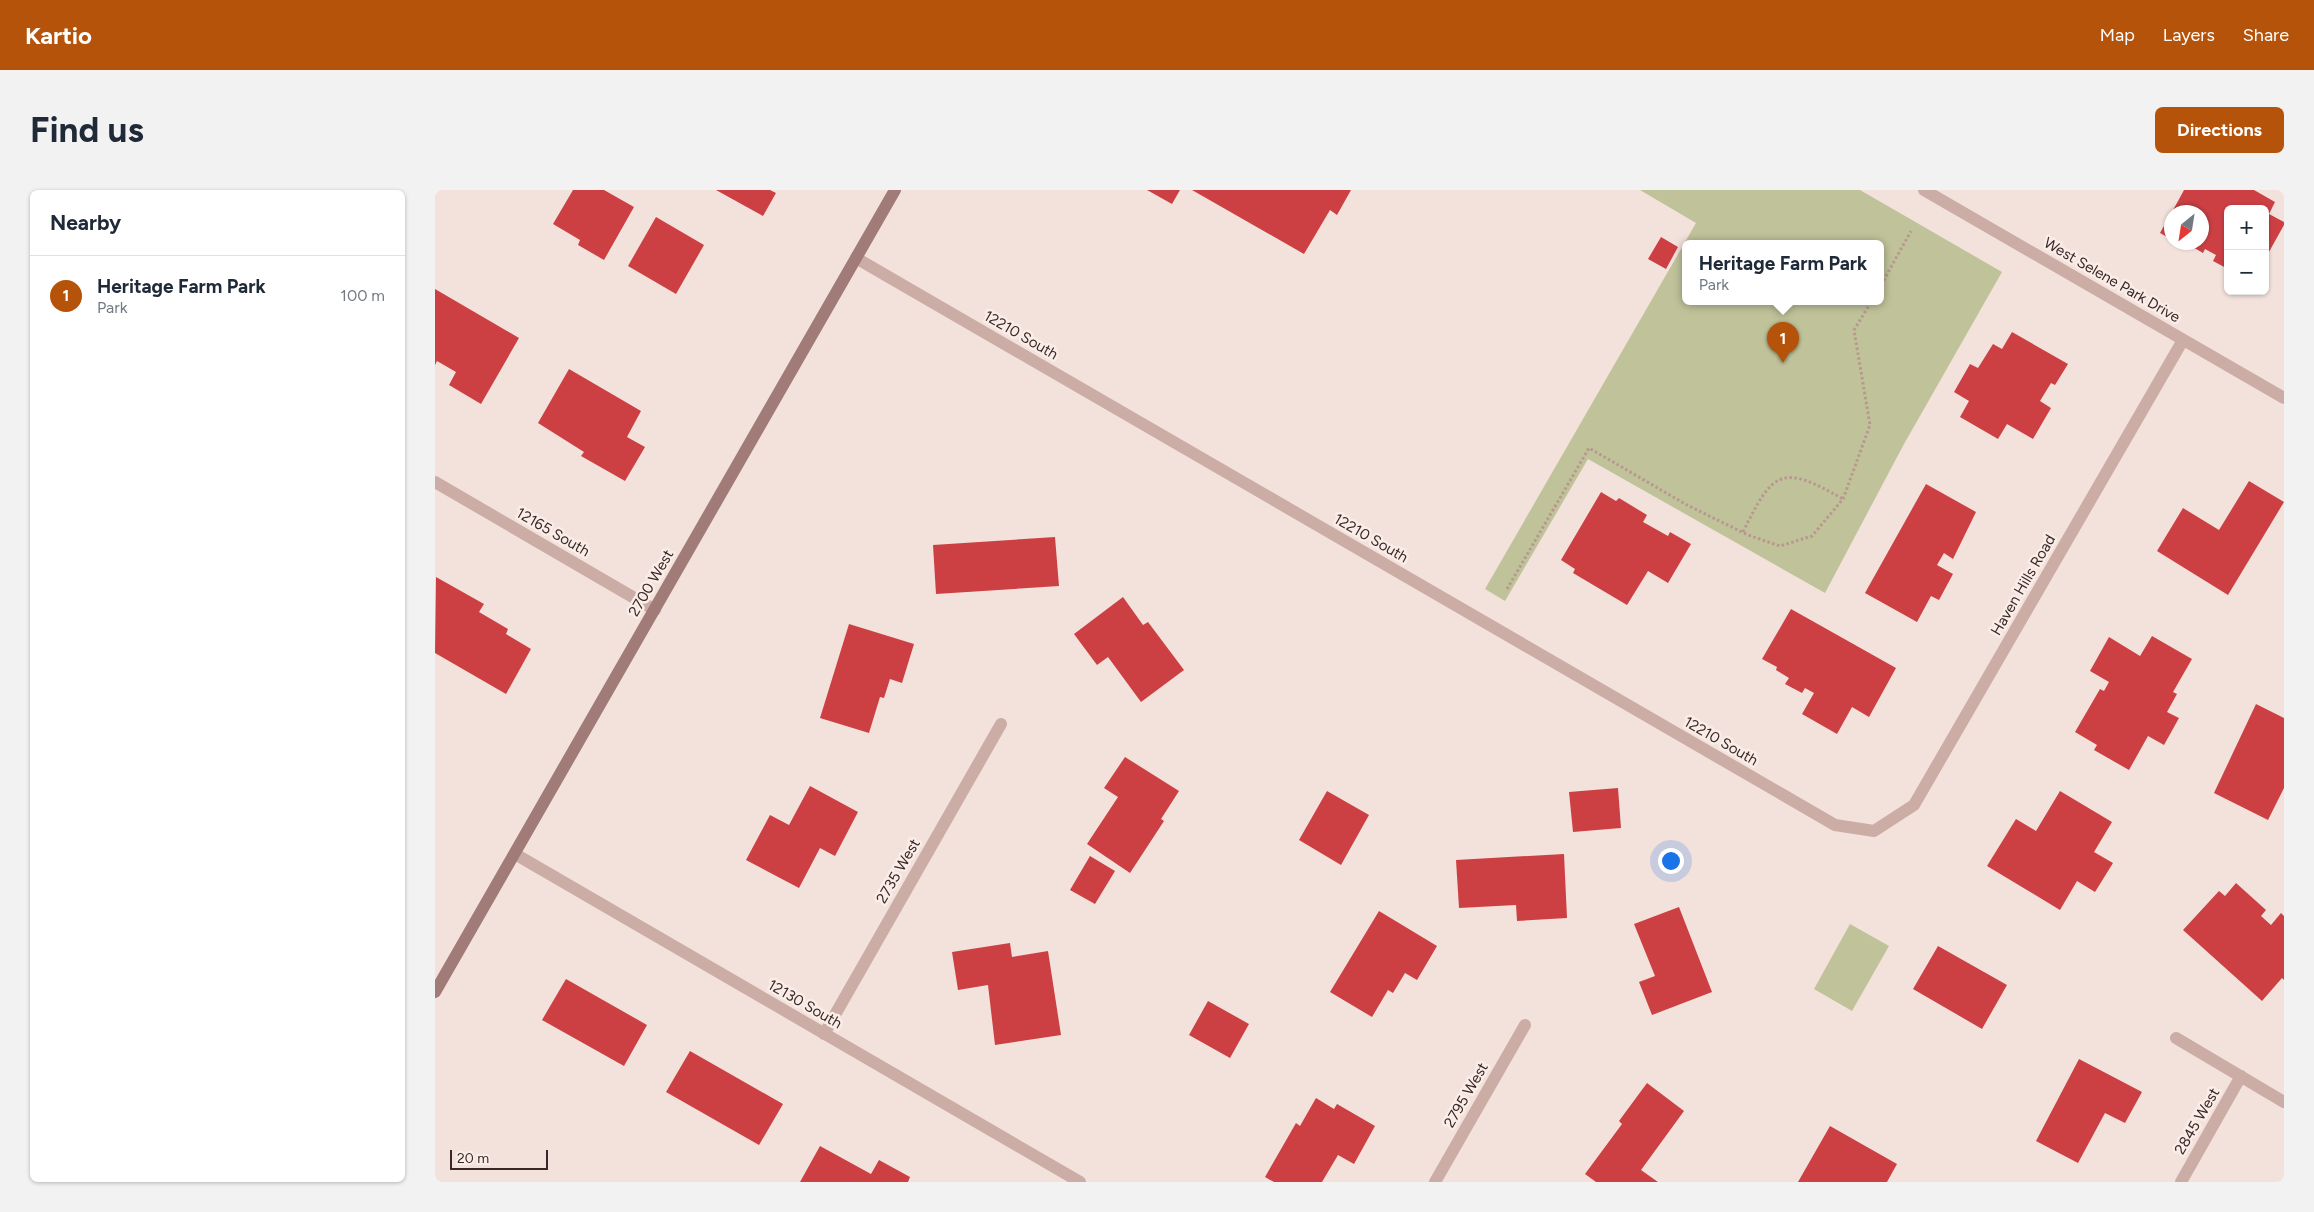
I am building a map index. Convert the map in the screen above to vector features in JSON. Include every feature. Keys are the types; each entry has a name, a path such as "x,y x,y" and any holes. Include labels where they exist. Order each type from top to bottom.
{"main road":[{"name":"2700 West","path":"435,992 895,190"}],"street":[{"name":"West Selene Park Drive","path":"1924,190 2284,398"},
{"name":"12210 South","path":"856,258 1835,825 1874,831"},
{"name":"Haven Hills Road","path":"1874,831 1914,805 2183,340"},
{"name":"12165 South","path":"435,482 655,610"},
{"name":"2735 West","path":"824,1034 1001,724"},
{"name":"12130 South","path":"515,854 1080,1182"},
{"name":"2795 West","path":"1435,1182 1525,1025"},
{"path":"2176,1038 2284,1102"},
{"name":"2845 West","path":"2181,1182 2241,1076"}],"path":[{"path":"1884,280 1911,231"},
{"path":"1507,590 1589,448 1687,504 1743,532 1781,546 1812,536 1843,499 1870,425 1854,330 1869,305"},
{"path":"1743,532 1769,486 1781,478 1799,478 1822,487 1843,499"}],"green space":[{"path":"1640,190 1860,190 2002,272 1904,444 1825,593 1588,459 1505,601 1485,589 1682,247 1682,305 1884,305 1884,240 1686,240 1696,223"},
{"path":"1850,924 1889,946 1852,1011 1814,989"}],"building":[{"path":"573,190 604,190 634,207 604,260 578,245 580,240 553,224"},
{"path":"716,190 770,190 776,193 763,216"},
{"path":"1147,190 1180,190 1172,204"},
{"path":"1192,190 1351,190 1337,215 1330,210 1304,254"},
{"path":"2184,190 2254,190 2275,202 2269,214 2269,205 2224,205 2224,267 2213,261 2216,255 2207,250 2209,250 2209,205 2176,205"},
{"path":"2269,214 2284,222 2269,252"},
{"path":"656,217 704,245 676,294 628,266"},
{"path":"2164,226 2164,235 2160,233"},
{"path":"1661,237 1678,247 1666,269 1648,259"},
{"path":"435,289 519,338 481,404 449,385 456,372 437,361 435,365"},
{"path":"2012,332 2068,364 2055,385 2051,383 2040,401 2051,408 2033,439 2007,424 1998,439 1960,417 1969,401 1954,392 1970,364 1978,368 1993,344 2002,349"},
{"path":"569,369 641,411 627,437 645,447 625,481 581,456 584,452 538,423"},
{"path":"2249,481 2284,502 2228,595 2157,551 2183,508 2219,530"},
{"path":"1926,484 1976,512 1953,559 1944,553 1937,565 1953,574 1939,600 1931,596 1917,622 1865,593"},
{"path":"1601,492 1616,501 1619,498 1647,515 1643,522 1668,536 1670,532 1691,544 1668,583 1648,571 1627,605 1573,573 1575,569 1561,560"},
{"path":"1055,537 1059,586 936,594 933,545"},
{"path":"436,577 484,604 479,612 508,629 506,634 531,649 506,694 435,653"},
{"path":"1123,597 1143,625 1148,622 1184,670 1141,702 1108,657 1097,665 1074,634"},
{"path":"1791,609 1896,668 1869,717 1852,707 1837,734 1802,714 1814,693 1805,688 1802,693 1785,684 1789,678 1776,670 1777,667 1762,659"},
{"path":"849,624 914,644 902,683 890,679 884,698 880,697 869,733 820,718"},
{"path":"2152,636 2192,659 2173,692 2177,694 2167,712 2179,718 2164,745 2148,736 2129,770 2094,750 2097,745 2075,732 2100,689 2104,691 2109,682 2090,671 2109,637 2140,656"},
{"path":"2256,704 2284,718 2284,788 2268,820 2214,793"},
{"path":"1125,757 1179,791 1161,819 1164,821 1130,873 1087,844 1118,797 1104,788"},
{"path":"810,786 858,812 835,856 820,848 799,888 746,860 770,815 789,825"},
{"path":"1618,788 1621,828 1573,832 1569,792"},
{"path":"1327,791 1369,815 1341,865 1299,840"},
{"path":"2060,791 2112,822 2094,852 2113,863 2095,892 2077,881 2060,910 1987,866 2016,819 2036,831"},
{"path":"1564,854 1567,918 1517,921 1516,905 1459,908 1456,860"},
{"path":"1090,856 1115,871 1095,904 1070,890"},
{"path":"2236,883 2266,910 2261,916 2271,925 2281,913 2284,916 2284,980 2282,978 2262,1001 2183,930 2219,891 2225,896"},
{"path":"1679,907 1712,992 1652,1015 1639,982 1655,976 1634,924"},
{"path":"1379,911 1437,946 1417,980 1405,973 1393,993 1388,990 1372,1017 1330,992"},
{"path":"1010,943 1012,957 1048,951 1061,1035 995,1045 988,985 958,990 952,952"},
{"path":"1938,946 2007,985 1982,1029 1913,989"},
{"path":"566,979 647,1025 624,1066 542,1020"},
{"path":"1208,1001 1249,1024 1230,1058 1189,1035"},
{"path":"690,1051 783,1104 759,1145 666,1092"},
{"path":"2079,1059 2142,1092 2125,1123 2105,1113 2078,1163 2036,1141"},
{"path":"1647,1083 1684,1111 1641,1170 1658,1182 1596,1182 1585,1174 1622,1124 1619,1121"},
{"path":"1316,1098 1334,1109 1337,1104 1375,1126 1354,1164 1338,1155 1322,1182 1274,1182 1265,1177 1296,1123 1300,1126"},
{"path":"1830,1126 1897,1164 1887,1182 1798,1182"},
{"path":"820,1146 871,1174 879,1160 910,1177 908,1182 800,1182"}],"place":[{"name":"Heritage Farm Park","path":"1783,363"}]}
